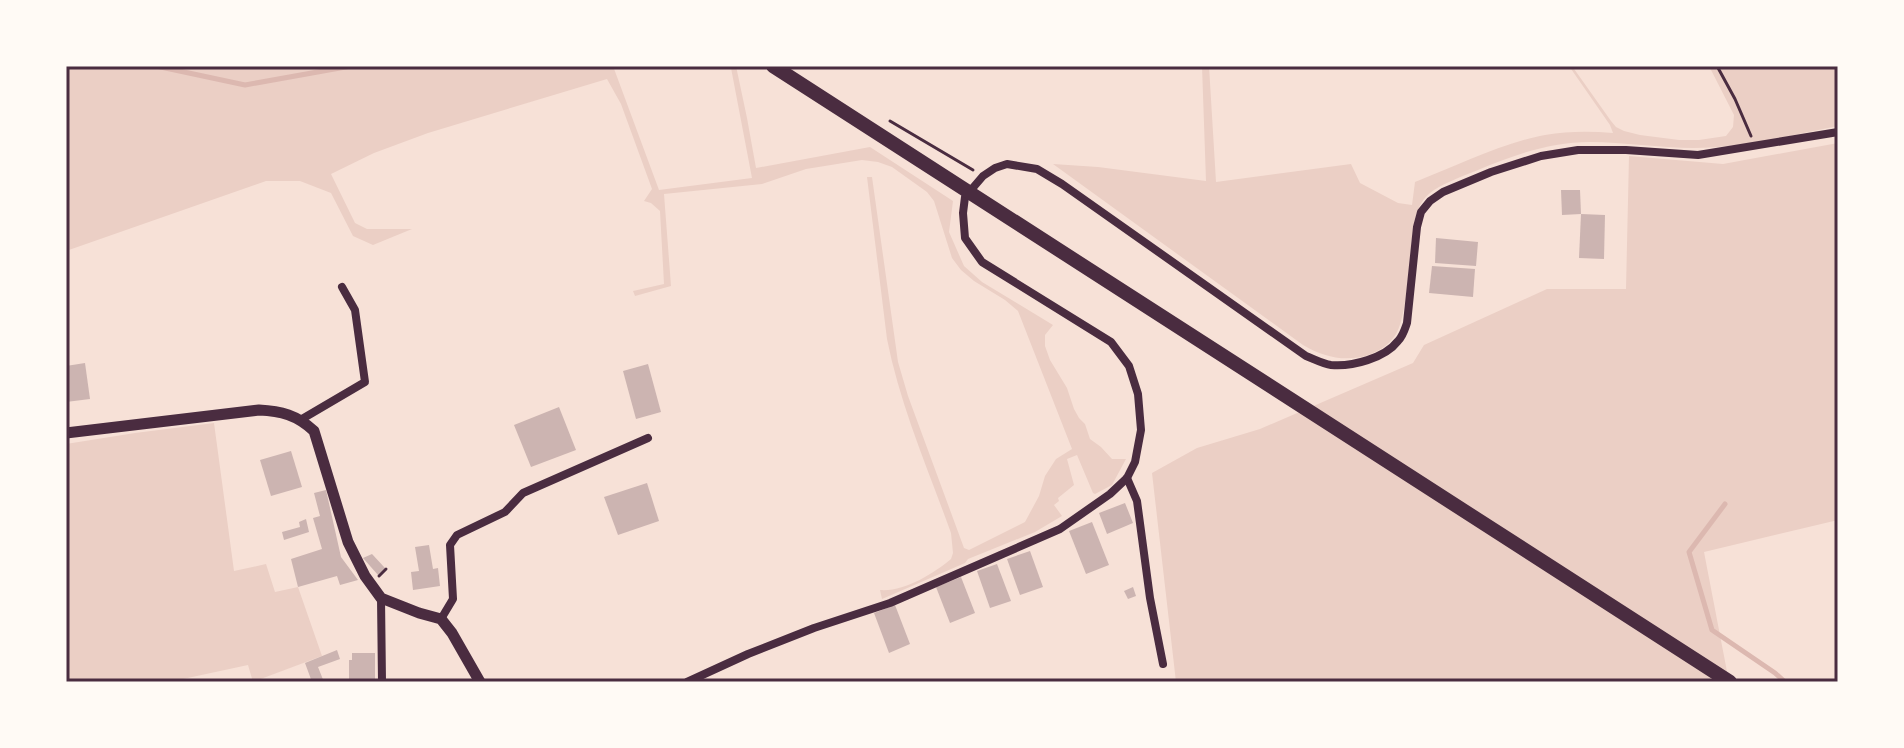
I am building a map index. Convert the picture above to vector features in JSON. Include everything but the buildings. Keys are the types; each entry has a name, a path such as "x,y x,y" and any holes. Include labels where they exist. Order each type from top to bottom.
{"main road":[{"path":"773,66 1730,682"}],"street":[{"path":"687,682 814,628 890,603 1060,529 1110,494 1127,478 1135,462 1141,430 1138,394 1129,366 1111,342 982,262 965,238 965,197 983,176 995,168 1007,164 1037,169 1306,356 1328,365 1346,365 1380,354 1395,345 1401,337 1407,323 1421,212 1443,192 1541,156 1578,150 1698,155 1838,132"},
{"path":"302,419 365,382 355,310 342,287"},
{"path":"66,433 259,410 279,411 302,419 314,431 348,542 365,576 381,598 441,619 480,682"},
{"path":"441,619 453,599 450,545 457,535 505,512 523,493 648,438"},
{"path":"1127,478 1137,501 1150,598 1163,664"},
{"path":"381,598 382,682"}],"path":[{"path":"1717,66 1750,130 1753,147"},
{"path":"379,576 386,569"}],"shaded area":[{"path":"66,66 613,66 659,190 752,178 729,66 736,66 756,168 870,147 953,201 949,232 964,266 982,282 1053,325 1045,335 1045,346 1090,439 1112,459 1126,459 1112,485 1095,494 1077,455 1067,459 1074,485 1054,505 1062,516 1035,532 882,599 880,590 899,588 918,581 951,559 953,553 951,533 915,437 887,339 867,177 872,177 898,362 964,548 969,550 1025,522 1039,496 1045,476 1056,459 1072,449 1018,311 961,270 952,258 934,201 927,192 892,167 862,160 806,169 762,184 664,194 671,286 635,296 633,291 664,284 660,211 644,201 652,189 621,104 607,79 428,133 374,153 331,174 355,223 367,229 412,229 373,245 353,236 331,193 300,181 266,181 66,251"},
{"path":"1202,66 1209,66 1216,182 1351,164 1360,183 1398,203 1412,205 1415,182 1497,149 1554,134 1613,133 1569,66 1616,127 1640,135 1699,140 1726,136 1733,127 1734,115 1709,66 1838,66 1838,126 1730,146 1680,148 1603,142 1561,144 1492,164 1450,182 1428,194 1417,211 1405,302 1396,334 1386,346 1371,354 1338,358 1303,345 1053,164 1206,181"},
{"path":"1838,143 1838,520 1704,552 1729,682 1176,682 1152,473 1197,448 1260,429 1413,363 1424,345 1547,289 1626,289 1629,156 1723,164"},
{"path":"214,423 234,571 266,564 275,592 298,587 322,656 253,682 248,665 169,682 66,682 66,444"}],"waterway":[{"path":"156,66 245,85 351,66"},
{"path":"1725,504 1689,552 1712,630 1785,682"}]}
